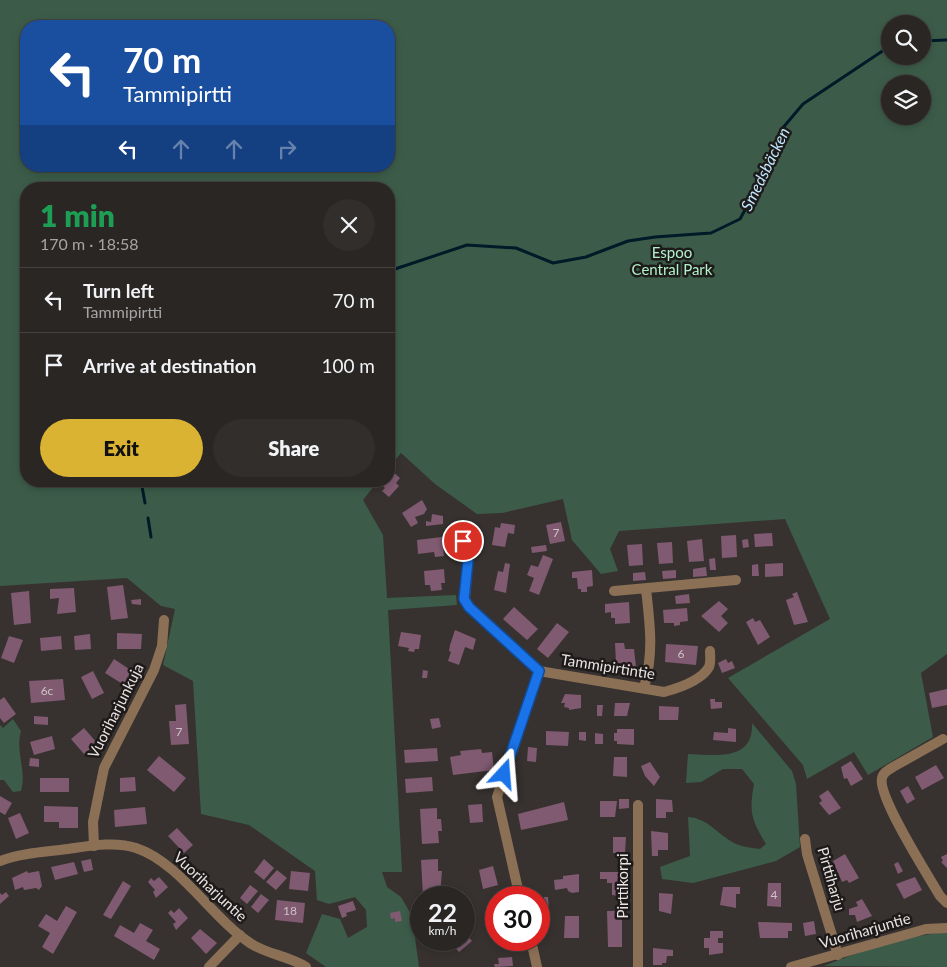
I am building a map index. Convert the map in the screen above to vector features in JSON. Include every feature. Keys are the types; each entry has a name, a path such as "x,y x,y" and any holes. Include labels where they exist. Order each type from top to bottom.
{"street":[{"path":"463,541 468,561 464,599 469,607 539,671 497,797 517,886"},
{"path":"614,592 736,580"},
{"path":"644,688 650,665 651,639 646,589"},
{"name":"Vuoriharjunkuja","path":"94,846 93,822 104,768 154,670 162,646 164,620"},
{"name":"Tammipirtintie","path":"539,671 664,692 678,688 693,680 710,666 710,651"},
{"path":"943,739 885,772 882,778 884,792 892,813 940,896 947,903"},
{"name":"Pirttikorpi","path":"638,805 638,967"},
{"name":"Pirttiharju","path":"805,839 807,854 838,955"},
{"name":"Vuoriharjuntie","path":"0,861 94,846 135,848 156,858 197,894 226,925 240,935 266,952 291,958 306,967"},
{"name":"Vuoriharjuntie","path":"791,967 926,930 947,928"},
{"path":"209,967 240,935"},
{"path":"533,951 537,967"}],"green space":[{"name":"Espoo Central Park","path":"0,0 947,0 947,654 921,673 933,737 868,775 854,752 807,779 803,765 728,678 830,619 785,519 619,531 610,549 618,571 601,574 572,540 563,499 502,513 477,514 435,484 401,453 395,460 395,182 20,182 20,487 373,487 363,500 383,535 387,598 456,595 457,605 388,610 402,872 382,872 387,887 401,897 410,913 410,951 417,951 419,967 326,967 306,953 322,914 340,919 348,938 367,927 366,910 355,897 329,904 317,900 315,871 249,825 201,814 193,681 163,665 175,609 161,606 127,578 0,586"},
{"path":"13,719 21,731 19,746 23,776 21,791 13,792 4,780 0,780 0,725 3,728"},
{"path":"752,723 792,771 796,784 800,847 776,861 693,883 662,879 660,867 690,856 688,817 702,821 730,841 739,845 760,849 766,844 752,815 754,784 742,769 723,769 701,782 686,783 688,754 721,755 731,754 740,750 747,744 751,736"},
{"path":"947,932 947,967 824,966 884,944"}],"building":[{"path":"395,474 400,478 396,483 399,486 389,497 382,491 385,488 395,487"},
{"path":"422,500 427,509 424,514 415,517 418,523 411,527 402,513"},
{"path":"432,514 443,516 443,524 426,526 426,521 431,522"},
{"path":"561,522 565,541 550,544 546,525"},
{"path":"501,523 515,525 514,534 508,533 505,547 492,545 495,527 500,528"},
{"path":"772,533 773,546 755,547 754,534"},
{"path":"736,535 737,557 722,558 721,536"},
{"path":"442,537 444,556 435,557 434,552 418,554 417,540"},
{"path":"702,539 704,561 689,562 687,541"},
{"path":"748,539 749,547 743,548 742,540"},
{"path":"672,542 673,563 659,564 657,543"},
{"path":"642,544 643,565 629,566 627,545"},
{"path":"546,545 547,551 532,553 531,547"},
{"path":"543,555 553,559 539,595 529,591 534,578 527,575 531,565 538,567"},
{"path":"715,558 716,570 710,570 709,559"},
{"path":"505,563 510,564 506,593 494,590 498,571 503,572"},
{"path":"783,563 783,576 765,577 765,564"},
{"path":"758,564 759,576 752,576 752,565"},
{"path":"706,567 707,576 693,577 693,569"},
{"path":"444,569 445,583 441,583 442,590 431,591 430,585 425,585 424,571"},
{"path":"592,570 593,586 587,587 587,592 581,592 581,589 578,589 577,578 572,578 572,572"},
{"path":"676,570 676,578 663,579 662,571"},
{"path":"645,572 646,580 633,581 633,573"},
{"path":"123,585 128,618 111,620 107,587"},
{"path":"74,588 76,612 57,614 59,598 50,599 50,589"},
{"path":"29,591 31,623 14,625 11,593"},
{"path":"797,592 808,622 794,625 786,600 794,597 792,594"},
{"path":"689,594 690,603 676,604 675,596"},
{"path":"141,599 141,605 132,604 131,600"},
{"path":"719,601 728,609 721,616 728,623 719,632 701,616"},
{"path":"629,602 630,623 615,624 615,618 611,618 611,612 605,613 605,604"},
{"path":"514,607 538,629 527,640 503,619"},
{"path":"687,608 688,621 680,622 680,625 674,626 674,623 664,623 663,610"},
{"path":"753,618 755,622 760,620 770,637 758,645 746,622"},
{"path":"557,623 569,632 548,658 537,649"},
{"path":"455,630 476,639 473,650 465,647 459,665 448,661 451,652 449,651 450,645"},
{"path":"401,632 421,635 419,649 415,649 414,652 408,651 409,648 398,646"},
{"path":"117,633 142,634 141,649 117,649"},
{"path":"90,634 91,649 75,650 74,636"},
{"path":"9,636 23,640 14,663 1,658"},
{"path":"61,636 62,649 41,651 40,638"},
{"path":"615,643 624,643 625,649 634,649 636,667 622,668 621,663 616,663"},
{"path":"666,644 698,646 696,665 665,662"},
{"path":"114,659 138,675 129,688 105,673"},
{"path":"726,659 728,663 732,661 735,668 722,673 718,663"},
{"path":"423,670 428,671 427,678 422,678"},
{"path":"93,671 104,693 92,699 81,677"},
{"path":"63,679 65,700 31,703 29,681"},
{"path":"947,689 947,705 932,708 929,693"},
{"path":"565,694 581,695 581,708 569,710 569,708 564,707 565,703 561,703"},
{"path":"4,697 16,714 4,723 0,718 0,700"},
{"path":"710,699 715,699 715,702 722,702 722,708 711,709"},
{"path":"615,703 630,703 627,716 614,716"},
{"path":"186,704 189,744 171,745 169,721 176,721 175,705"},
{"path":"597,705 603,705 602,716 597,716"},
{"path":"659,706 679,707 678,720 659,720"},
{"path":"34,716 48,717 48,725 34,724"},
{"path":"439,718 441,727 432,729 430,719"},
{"path":"84,728 97,743 84,754 71,739"},
{"path":"728,728 736,729 736,742 713,740 714,732 728,733"},
{"path":"617,729 634,729 634,745 617,744 617,741 614,741 614,733 617,733"},
{"path":"546,731 569,732 568,746 546,745"},
{"path":"579,732 586,732 586,741 579,740"},
{"path":"595,733 603,734 603,744 595,744"},
{"path":"52,736 55,749 34,755 30,742"},
{"path":"528,747 537,748 536,762 527,761"},
{"path":"437,748 438,761 405,763 404,750"},
{"path":"481,749 482,753 492,752 494,770 453,775 450,757 461,755 460,751"},
{"path":"159,756 186,778 174,792 147,770"},
{"path":"614,757 627,757 627,777 613,776"},
{"path":"30,758 39,759 39,767 29,766"},
{"path":"851,761 863,779 851,786 847,778 844,779 841,767"},
{"path":"650,762 660,777 654,786 645,776 641,766"},
{"path":"936,765 944,778 922,790 915,777"},
{"path":"135,777 136,791 120,792 120,778"},
{"path":"432,777 433,791 406,793 405,779"},
{"path":"40,778 69,778 69,792 40,792"},
{"path":"908,786 915,799 907,804 900,791"},
{"path":"828,790 841,808 829,815 819,803 822,801 819,796"},
{"path":"0,796 12,803 5,815 0,812"},
{"path":"619,799 629,799 629,808 619,809"},
{"path":"656,799 672,800 673,812 666,812 666,818 656,818"},
{"path":"600,801 617,801 615,817 600,817"},
{"path":"564,802 568,820 521,830 518,814"},
{"path":"482,804 483,822 470,823 468,805"},
{"path":"44,806 78,807 78,828 59,828 59,822 44,822"},
{"path":"145,807 147,824 115,827 114,810"},
{"path":"437,808 437,819 441,819 442,831 438,831 439,843 422,844 420,809"},
{"path":"20,813 29,833 16,839 8,818"},
{"path":"177,828 193,845 184,853 168,836"},
{"path":"651,831 668,833 668,850 658,850 658,856 652,856"},
{"path":"613,837 626,837 625,853 613,853"},
{"path":"845,854 859,878 849,883 847,880 842,882 833,861"},
{"path":"947,854 947,868 941,862 943,861 941,857"},
{"path":"91,859 93,870 84,872 81,861"},
{"path":"264,859 274,868 264,880 254,872"},
{"path":"438,859 438,871 442,871 441,886 422,886 421,860"},
{"path":"74,862 78,874 55,880 51,867"},
{"path":"898,862 903,871 898,874 894,864"},
{"path":"493,866 498,885 485,886 483,889 479,870"},
{"path":"277,870 287,878 276,890 266,882"},
{"path":"27,871 28,873 39,871 42,886 39,890 36,888 24,890 23,887 15,890 12,878"},
{"path":"291,871 310,873 308,891 289,889"},
{"path":"600,872 625,872 624,896 612,895 612,883 607,883 607,879 600,879"},
{"path":"579,874 579,892 572,893 567,888 555,890 554,880 563,879 563,876"},
{"path":"159,877 168,887 156,898 153,892 155,890 148,882 151,878 154,881"},
{"path":"915,877 922,890 904,899 896,884"},
{"path":"123,881 131,886 111,919 103,915"},
{"path":"768,883 781,883 781,907 767,906"},
{"path":"250,885 258,891 247,904 240,898"},
{"path":"723,887 740,887 740,894 736,894 736,908 720,905"},
{"path":"6,892 9,896 0,904 0,893 2,895"},
{"path":"659,893 673,894 671,914 659,911"},
{"path":"261,894 269,900 258,913 251,907"},
{"path":"862,899 872,916 857,922 855,915 849,915 849,909 858,906 856,902"},
{"path":"277,900 305,903 303,923 275,920"},
{"path":"353,901 356,910 346,913 347,916 342,918 338,906"},
{"path":"840,901 842,910 832,911 831,903"},
{"path":"66,906 77,912 53,954 42,947 50,933 38,926 46,914 57,921"},
{"path":"179,908 188,918 176,930 173,924 176,922 168,913 171,910 174,913"},
{"path":"400,911 402,921 395,922 395,918 391,919 390,913"},
{"path":"607,911 622,911 622,947 608,947"},
{"path":"565,916 579,916 579,938 564,938"},
{"path":"814,921 816,934 805,936 803,923"},
{"path":"758,922 792,923 792,931 788,931 788,938 760,938"},
{"path":"140,923 153,930 146,941 160,949 154,960 114,936 120,925 134,933"},
{"path":"200,929 217,943 206,954 191,938"},
{"path":"710,931 723,931 723,938 718,938 718,943 723,943 723,953 709,955 709,948 704,948 704,938 710,938"},
{"path":"653,948 673,950 673,956 667,956 666,963 662,963 662,965 653,965"},
{"path":"512,957 513,966 495,967 494,964 499,964 498,958"}],"waterway":[{"name":"Smedsbäcken","path":"931,41 947,40"},
{"name":"Smedsbäcken","path":"395,269 467,245 516,248 553,263 586,257 628,241 711,233 740,219 766,172 781,130 803,104 881,52"},
{"name":"Smedsbäcken","path":"142,487 145,503"},
{"name":"Smedsbäcken","path":"148,518 151,537"}],"route":[{"path":"463,541 468,561 464,599 474,614 521,652 539,671 504,774"}]}
